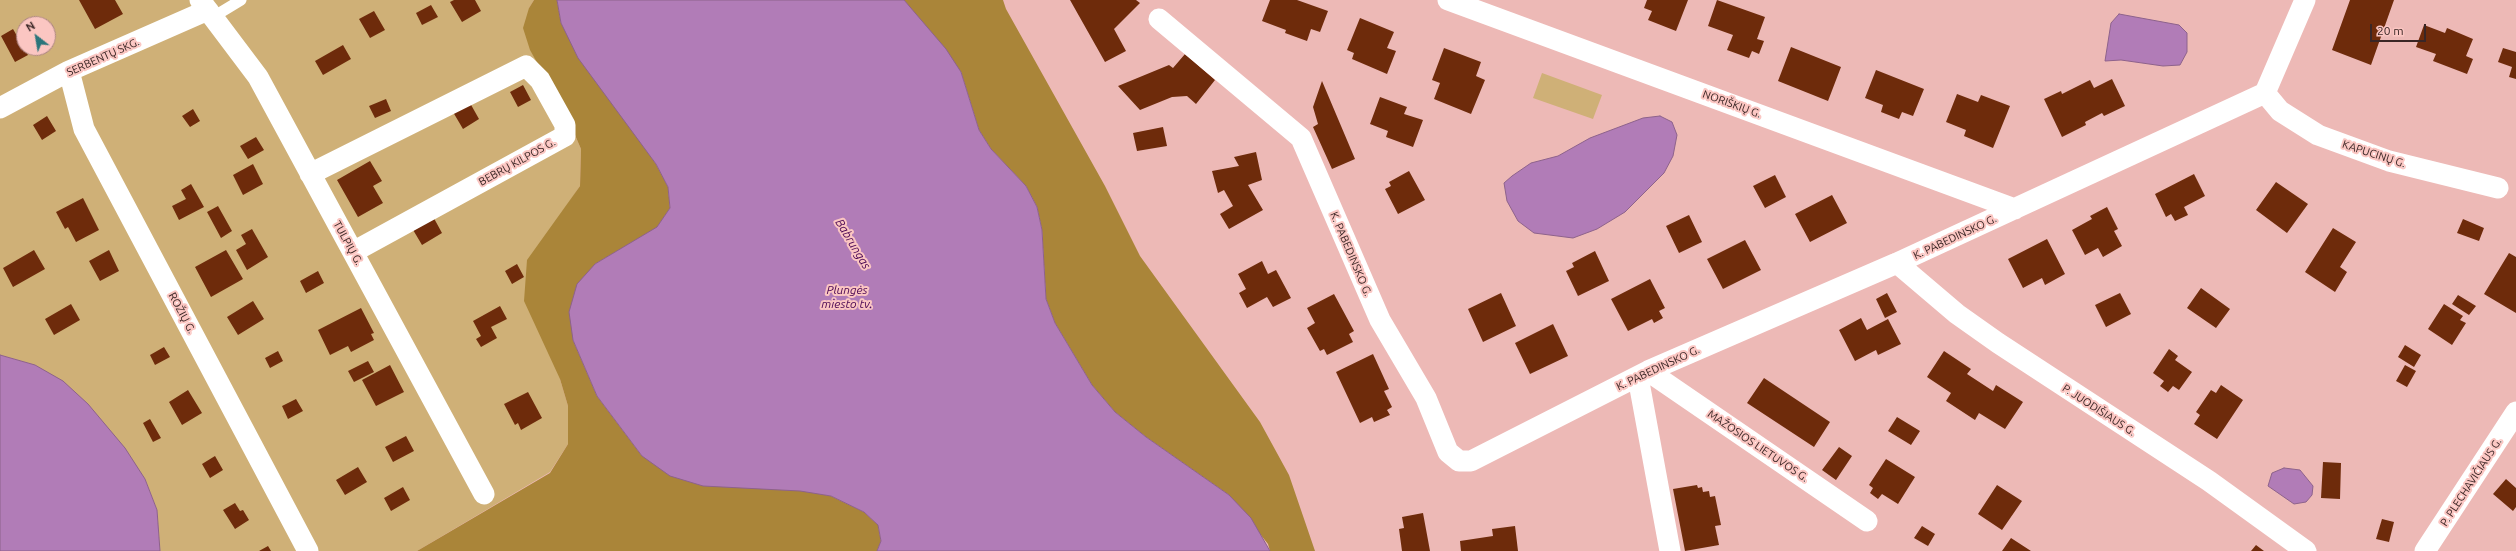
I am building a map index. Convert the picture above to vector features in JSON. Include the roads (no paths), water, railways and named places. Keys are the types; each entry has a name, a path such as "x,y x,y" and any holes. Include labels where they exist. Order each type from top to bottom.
{"street":[{"name":"NORIŠKIŲ G.","path":"1448,0 2015,209"},
{"path":"2265,93 2305,0"},
{"name":"SERBENTŲ SKG.","path":"0,108 70,71 207,9"},
{"name":"TULPIŲ G.","path":"207,9 258,77 484,494"},
{"name":"K. PABEDINSKO G.","path":"1159,19 1301,138 1380,320 1426,398 1448,452 1459,461 1471,461 1643,374 1897,264 2265,93"},
{"name":"BEBRŲ KILPOS G.","path":"310,174 526,66 540,80 565,124 565,136 353,252"},
{"name":"ROŽIŲ G.","path":"70,71 84,129 308,551"},
{"name":"KAPUCINŲ G.","path":"2265,93 2280,111 2318,135 2389,161 2498,188"},
{"name":"P. JUODIŠIAUS G.","path":"1897,264 1957,314 1998,344 2209,481 2306,551"},
{"path":"1643,374 1670,551"},
{"name":"MAŽOSIOS LIETUVOS G.","path":"1643,374 1867,521"},
{"name":"P. PLECHAVIČIAUS G.","path":"2425,551 2516,412"}],"lane":[{"path":"207,9 241,0"}],"water":[{"name":"Plungės miesto tv.","path":"557,0 904,0 946,49 961,72 979,130 991,149 1026,186 1037,207 1042,230 1046,299 1055,323 1092,385 1115,412 1146,437 1229,495 1251,518 1270,551 877,551 881,541 878,525 864,512 831,496 800,491 703,486 670,476 642,456 597,396 573,340 569,312 577,284 595,264 657,227 670,208 668,187 656,164 578,58 561,23"},
{"path":"2119,14 2179,25 2187,33 2187,52 2180,65 2163,66 2121,60 2105,61 2111,23"},
{"path":"1660,116 1672,122 1677,135 1673,156 1664,173 1625,212 1597,229 1573,238 1534,233 1518,221 1507,201 1504,183 1512,176 1531,163 1558,156 1590,138 1643,118"},
{"path":"0,355 35,365 63,381 88,404 125,448 145,479 157,510 160,551 0,551"},
{"path":"2284,468 2300,470 2313,486 2312,495 2306,502 2294,504 2268,486 2272,473"}],"water label":[{"name":"Babrungas","path":"853,244"}]}
